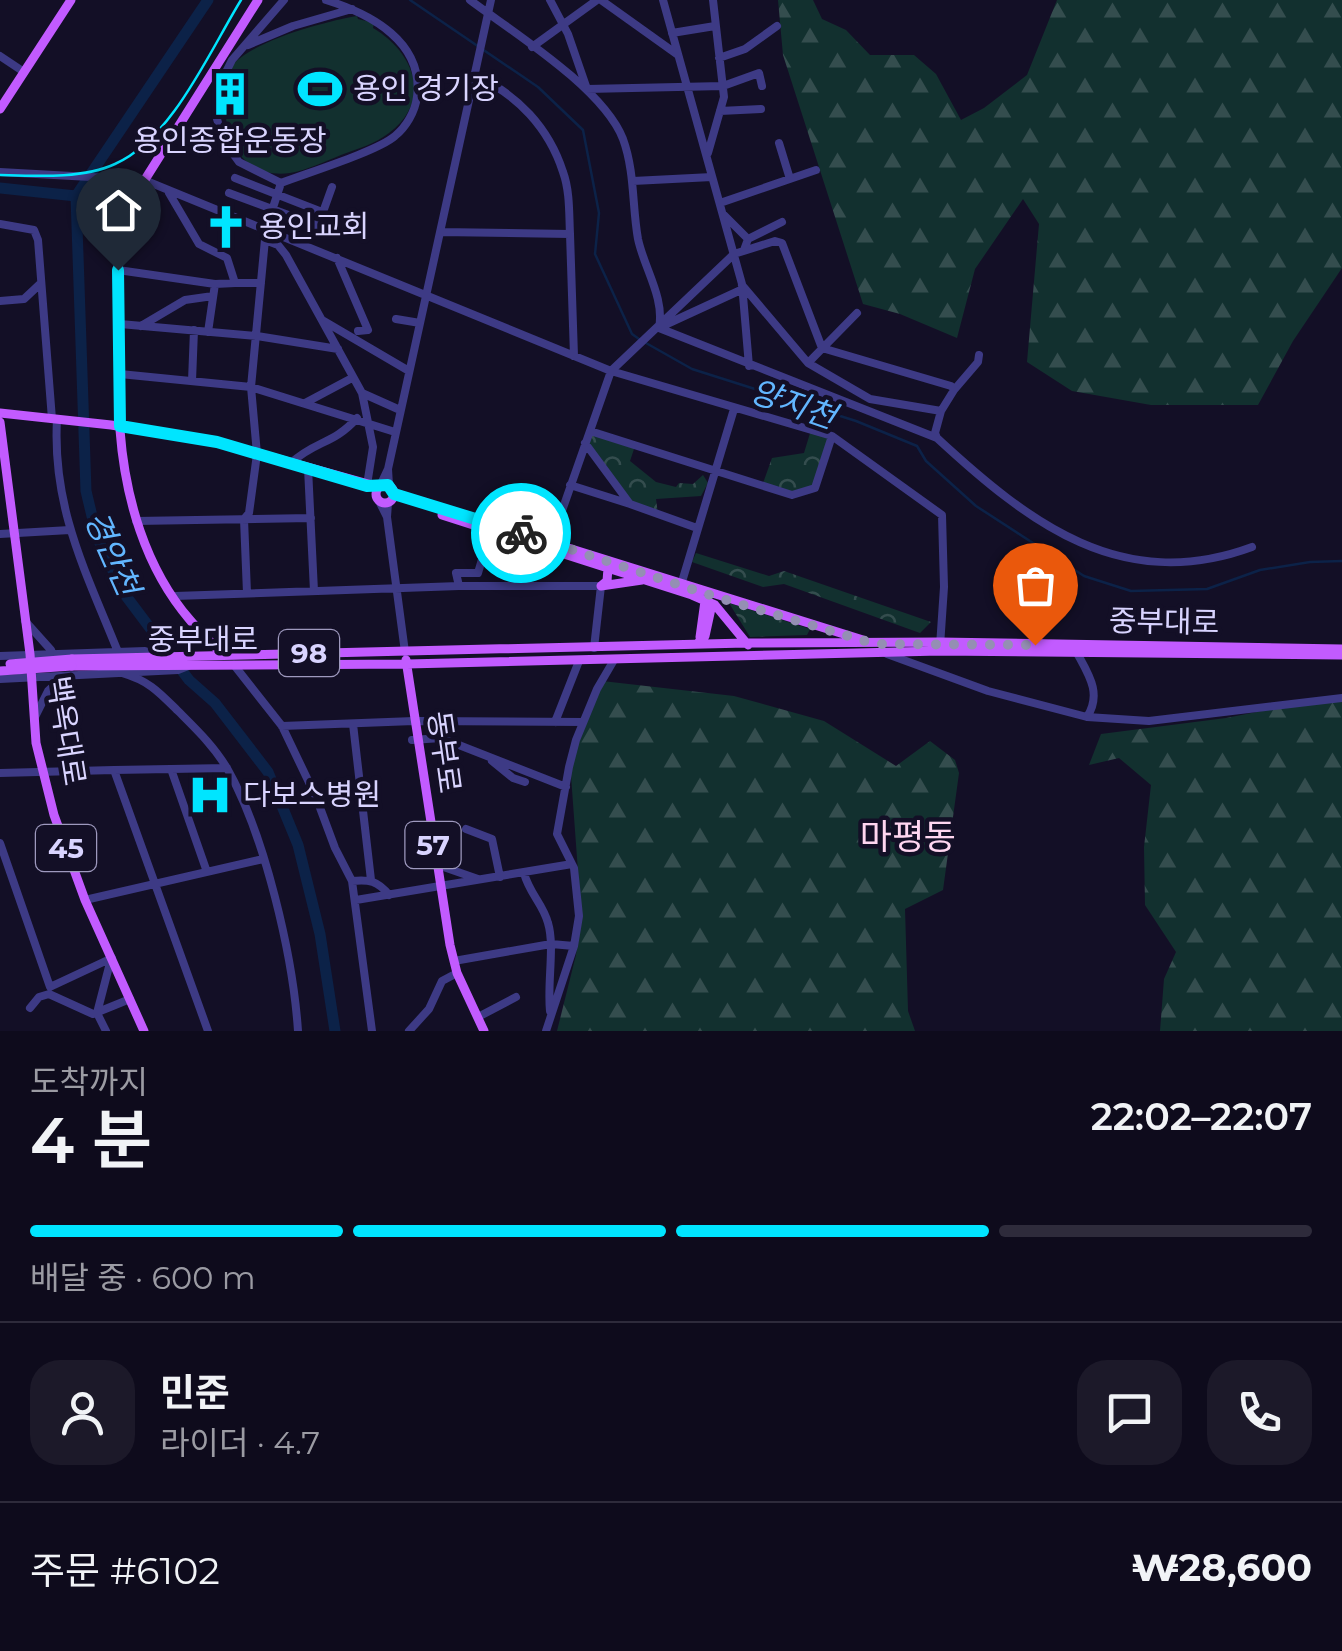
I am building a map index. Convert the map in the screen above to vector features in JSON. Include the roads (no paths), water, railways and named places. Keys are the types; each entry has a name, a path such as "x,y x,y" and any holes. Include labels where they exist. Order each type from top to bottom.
{"main road":[{"path":"0,109 71,0"},
{"path":"218,658 151,558 136,521 116,426 120,374 119,235 139,180 258,0"},
{"path":"0,414 217,442 875,644"},
{"name":"백옥대로","path":"0,422 4,533 25,620 36,743 54,815 85,900 144,1031"},
{"path":"550,545 708,602 755,655"},
{"path":"601,586 607,581 608,568"},
{"path":"601,586 644,580"},
{"path":"696,644 708,602"},
{"name":"중부대로","path":"0,668 160,655 218,658 746,643 1077,652 1342,652"},
{"name":"중부대로","path":"133,659 188,666 218,658 234,665 567,662 924,651 940,647 1342,652"},
{"name":"동부로","path":"405,652 414,740 454,961 484,1031"}],"street":[{"path":"284,0 232,60 222,80 218,119 223,140 240,162 281,183 392,139 406,125 416,105 419,85 409,52 379,24 352,8 326,0"},
{"path":"470,0 587,89 622,136 633,181 638,239 662,314 657,329"},
{"path":"405,652 385,494 388,469 491,0"},
{"path":"550,0 587,89"},
{"path":"532,47 599,0 678,56"},
{"path":"663,0 743,287 749,366"},
{"path":"706,157 724,97 712,0"},
{"path":"248,46 352,8"},
{"path":"672,33 716,26"},
{"path":"719,58 744,50 778,26"},
{"path":"0,56 24,72"},
{"path":"587,89 722,86 759,74 762,86"},
{"path":"476,76 513,95 536,121 563,171 570,234 574,356"},
{"path":"720,111 761,109"},
{"path":"779,143 790,179"},
{"path":"721,208 816,170"},
{"path":"0,172 139,180 574,356 734,409 832,436 942,515 944,586 940,647"},
{"path":"235,178 322,212"},
{"path":"633,181 712,178"},
{"path":"247,593 244,520 249,513 257,454 252,387 264,240 281,183"},
{"path":"229,193 318,226 332,187"},
{"path":"168,191 200,244 227,258 235,284"},
{"path":"721,208 748,238"},
{"path":"744,250 748,238 782,222"},
{"name":"중부대로","path":"0,224 34,230 38,240 60,494 75,551 133,659"},
{"path":"440,232 570,234"},
{"path":"264,240 278,245 286,255 362,394 372,447 367,486"},
{"path":"550,545 614,368 734,254 774,241 782,243 822,348"},
{"path":"337,258 363,331"},
{"path":"118,270 215,284 261,283"},
{"path":"0,301 24,300 40,284"},
{"path":"208,332 215,284"},
{"path":"657,329 743,287"},
{"path":"743,287 808,363 870,399 941,410"},
{"path":"141,326 185,300 213,296"},
{"path":"808,363 857,313"},
{"path":"322,319 409,371"},
{"path":"396,319 420,323"},
{"path":"120,324 258,336 338,350"},
{"path":"657,329 938,438"},
{"path":"192,381 194,330"},
{"path":"822,348 954,390"},
{"path":"980,356 941,410 935,433 968,467 1034,516 1064,536 1100,552 1161,562 1191,562 1252,547"},
{"path":"393,361 412,359"},
{"path":"120,374 252,387 395,432"},
{"path":"305,403 352,378"},
{"path":"362,394 400,410"},
{"path":"680,585 734,409"},
{"path":"291,462 307,448 334,440 356,418"},
{"path":"590,431 792,495 815,488 832,436"},
{"path":"585,443 630,504"},
{"path":"308,468 314,591"},
{"path":"570,485 697,528"},
{"path":"136,521 311,518"},
{"path":"4,533 70,530"},
{"path":"459,586 456,573 478,573 484,556 493,552"},
{"path":"174,596 459,586 601,586 594,648"},
{"path":"25,620 47,648 56,652"},
{"path":"924,651 925,668"},
{"path":"0,656 56,652 133,659"},
{"path":"884,652 988,691 1087,717 1148,721 1342,698"},
{"path":"1077,652 1093,682 1095,704 1087,717"},
{"path":"122,673 133,659"},
{"path":"546,1031 574,946 579,916 572,864 557,834 576,740 614,660"},
{"path":"554,722 579,661"},
{"path":"234,665 282,726 352,881 372,1031"},
{"path":"0,679 122,673 146,680 205,738 227,768 253,822 296,1005 298,1031"},
{"path":"35,718 48,691 64,676"},
{"path":"282,726 414,721 583,722"},
{"path":"353,724 371,880"},
{"path":"414,740 442,738 566,787"},
{"path":"477,750 513,778 525,782"},
{"path":"0,774 227,768"},
{"path":"171,769 207,872"},
{"path":"114,770 208,1031"},
{"path":"466,829 492,839 500,877"},
{"path":"0,843 50,987 112,958"},
{"path":"85,900 263,859"},
{"path":"436,864 480,880"},
{"path":"356,900 572,864"},
{"path":"524,873 529,892 549,924 550,1014"},
{"path":"352,881 371,880 389,895"},
{"path":"454,961 551,944 574,946"},
{"path":"106,1031 97,1013 112,958"},
{"path":"409,1031 429,1008 442,982 457,973"},
{"path":"30,1008 39,997 49,994 97,1013 130,1000"},
{"path":"478,1018 516,998"}],"waterway":[{"name":"경안천","path":"208,0 76,196 86,491 97,537 123,592 189,680 215,703 268,772 298,845 320,934 335,1031"},
{"name":"양지천","path":"410,0 538,87 583,130 599,213 595,254 632,334 639,339"},
{"path":"0,188 76,196"},
{"name":"양지천","path":"646,343 692,369 856,421 917,446 926,461 976,506 1084,576 1131,591 1207,589 1260,570 1342,561"}],"tram line":[{"path":"0,175 59,176 88,172 115,164 135,152 171,115 241,0"}],"place":[{"name":"용인 경기장","path":"320,89"},
{"name":"용인종합운동장","path":"230,94"},
{"name":"용인교회","path":"226,227"},
{"name":"다보스병원","path":"210,795"}],"district":[{"name":"마평동","path":"908,837"}]}
